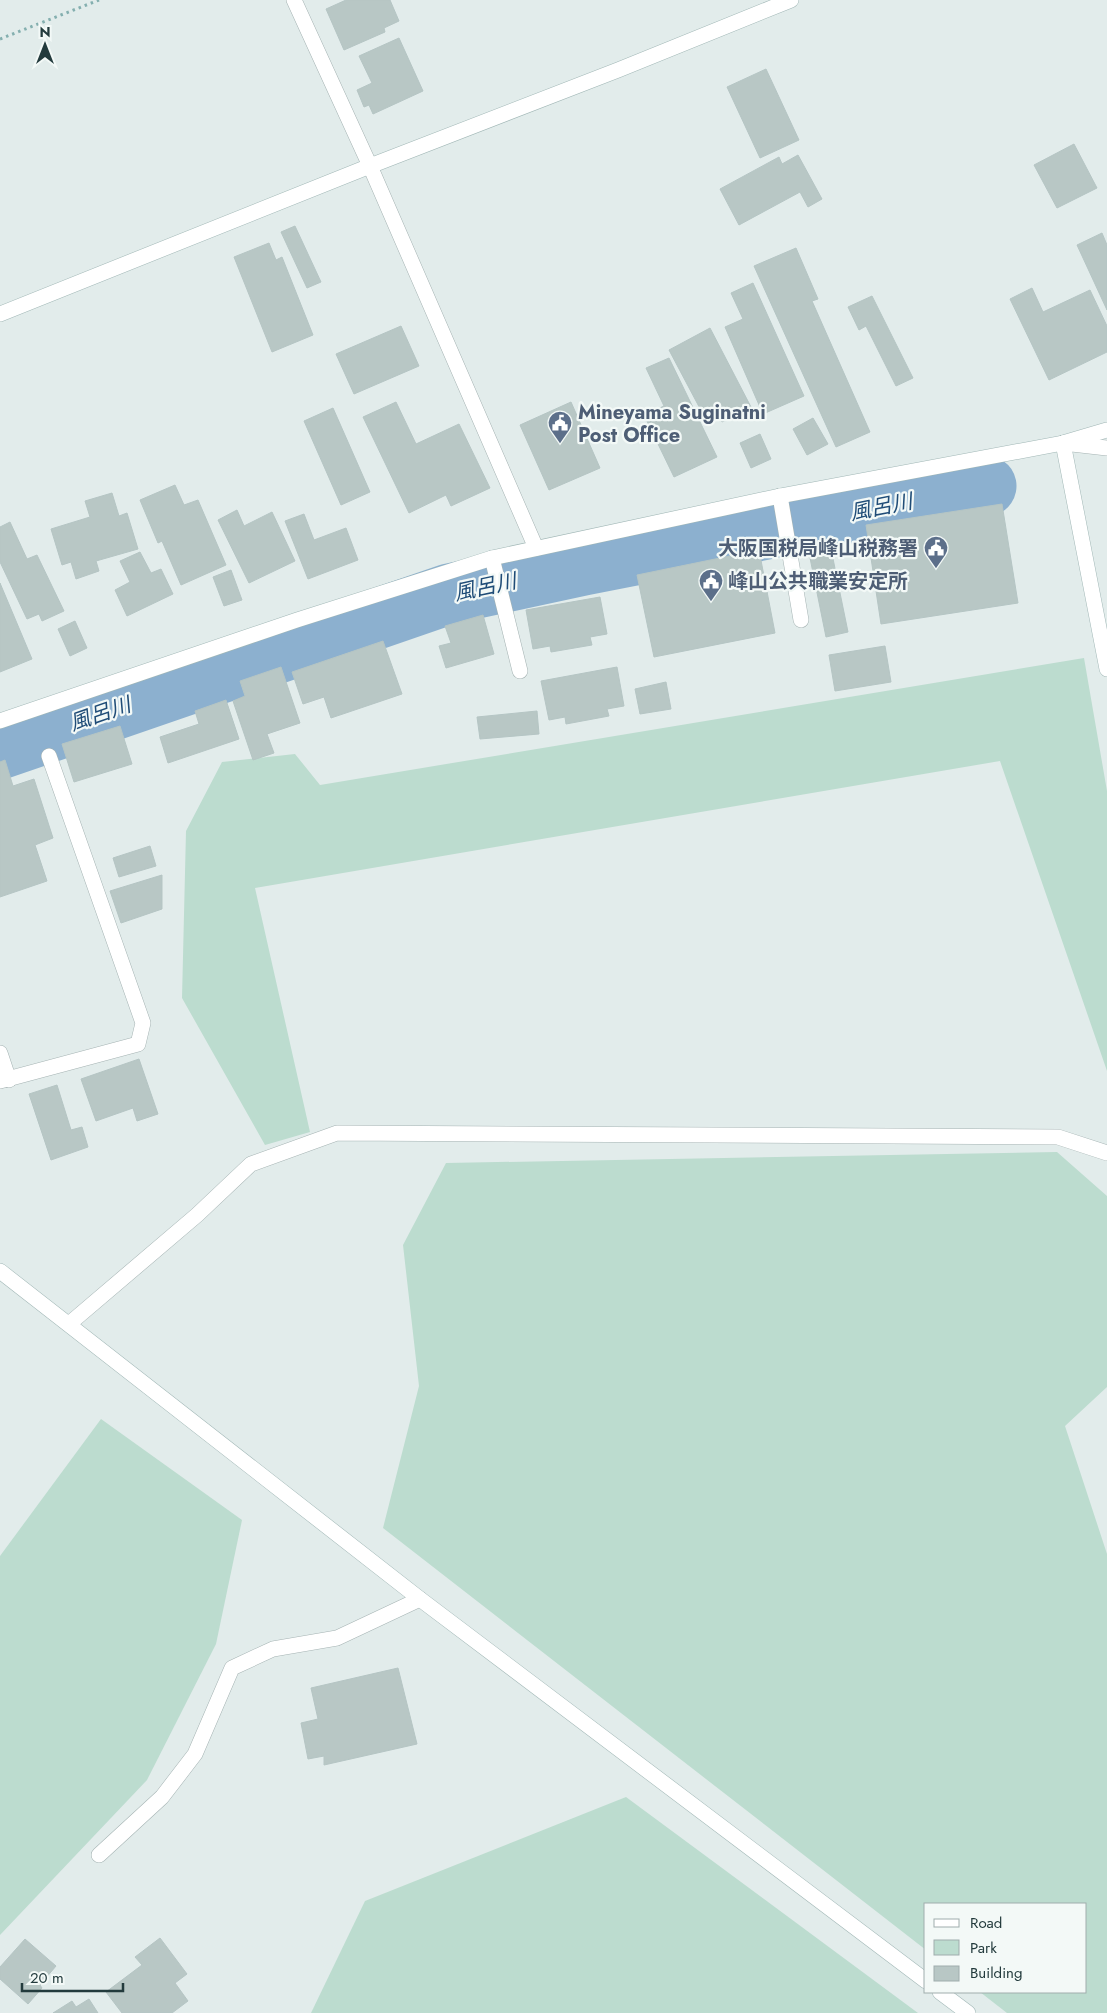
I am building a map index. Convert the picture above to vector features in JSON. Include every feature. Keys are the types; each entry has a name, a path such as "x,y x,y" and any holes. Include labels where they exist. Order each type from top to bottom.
{"street":[{"path":"294,0 370,166 536,548"},
{"path":"0,314 791,0"},
{"path":"0,721 297,620 492,558 780,496 1063,443 1107,430"},
{"path":"1063,443 1107,448"},
{"path":"1063,443 1107,670"},
{"path":"780,496 801,620"},
{"path":"492,558 520,670"},
{"path":"0,1053 4,1080 138,1044 143,1023 49,756"},
{"path":"69,1324 196,1215 251,1164 337,1133 1058,1137 1107,1153"},
{"path":"0,1271 420,1599 924,1979"},
{"path":"99,1855 162,1797 195,1754 232,1668 273,1649 337,1638 420,1599"},
{"path":"941,1993 968,2013"}],"path":[{"path":"0,39 99,0"}],"green space":[{"path":"1084,658 1107,791 1107,1071 1000,761 255,888 310,1132 265,1145 182,998 186,831 222,762 295,754 320,785"},
{"path":"1057,1152 1107,1196 1107,1387 1065,1426 1107,1554 1107,2013 1007,2013 981,1993 1087,1993 1087,1903 924,1903 924,1948 383,1528 419,1386 403,1245 446,1163"},
{"path":"101,1419 242,1520 216,1644 147,1780 0,1935 0,1556"},
{"path":"626,1797 918,2013 311,2013 365,1901"}],"building":[{"path":"346,0 390,0 399,21 384,28 385,32 344,50 326,9"},
{"path":"399,38 423,91 373,114 369,105 364,107 357,90 372,83 359,56"},
{"path":"766,69 799,140 760,158 727,87"},
{"path":"1074,144 1097,188 1057,208 1034,165"},
{"path":"798,155 822,199 808,207 800,192 739,225 720,189 779,157 782,164"},
{"path":"295,226 321,282 307,288 281,232"},
{"path":"1102,233 1107,245 1107,310 1077,245"},
{"path":"269,243 276,260 282,257 313,335 272,352 234,257"},
{"path":"796,248 818,299 812,301 870,432 836,447 754,266"},
{"path":"753,283 804,396 763,414 725,327 743,319 731,293"},
{"path":"1032,288 1043,312 1090,290 1107,326 1107,352 1049,380 1010,299"},
{"path":"872,296 913,378 896,386 866,326 859,330 848,307"},
{"path":"401,326 419,366 354,394 336,354"},
{"path":"710,328 751,407 722,422 716,412 705,418 669,350"},
{"path":"669,358 717,457 674,477 644,415 664,406 646,368"},
{"path":"396,402 416,444 459,424 490,488 451,506 446,495 409,513 363,417"},
{"path":"571,402 600,468 549,490 520,425"},
{"path":"333,408 370,492 341,505 304,421"},
{"path":"813,418 828,444 807,455 793,429"},
{"path":"760,434 771,459 751,468 740,443"},
{"path":"175,485 184,505 198,500 226,565 181,585 162,541 158,543 140,500"},
{"path":"112,493 119,516 127,513 138,549 96,561 99,571 76,579 71,562 62,565 51,529 90,517 85,501"},
{"path":"1002,504 1018,603 881,624 866,525"},
{"path":"237,510 244,526 272,512 295,561 249,583 218,520"},
{"path":"304,514 314,540 346,528 358,560 308,579 285,521"},
{"path":"10,522 27,559 37,555 64,611 42,621 39,614 27,619 0,562 0,527"},
{"path":"830,544 848,632 826,637 808,548"},
{"path":"759,550 775,633 654,657 637,575"},
{"path":"140,552 151,573 161,569 173,594 127,616 115,590 130,582 120,561"},
{"path":"231,570 242,600 224,606 213,577"},
{"path":"0,583 32,659 0,672"},
{"path":"600,597 607,634 590,637 592,645 551,652 550,646 533,649 526,610"},
{"path":"483,615 494,654 446,668 439,646 451,643 445,626"},
{"path":"75,621 87,648 70,656 58,629"},
{"path":"383,641 402,694 331,718 324,697 303,704 292,672"},
{"path":"885,646 891,682 835,691 829,655"},
{"path":"281,667 300,723 267,734 274,753 253,760 233,701 245,696 240,681"},
{"path":"617,667 624,706 607,709 609,716 566,724 565,717 549,720 541,681"},
{"path":"666,682 671,709 640,714 635,689"},
{"path":"226,700 239,739 168,763 160,737 199,724 195,711"},
{"path":"537,711 539,734 480,739 477,717"},
{"path":"120,726 132,764 74,782 62,744"},
{"path":"5,760 13,786 34,779 53,838 35,845 47,881 0,897 0,762"},
{"path":"150,846 156,866 119,877 113,858"},
{"path":"162,875 162,909 121,923 110,891"},
{"path":"139,1059 158,1114 137,1121 133,1108 96,1121 81,1079"},
{"path":"57,1085 71,1130 82,1127 88,1147 51,1160 29,1094"},
{"path":"398,1668 417,1744 324,1765 324,1756 308,1759 301,1723 318,1719 311,1688"},
{"path":"160,1938 187,1974 175,1983 188,2001 172,2013 122,2013 106,1992 142,1965 135,1957"},
{"path":"25,1939 56,1966 40,1985 42,1988 28,2004 0,1979 0,1967"},
{"path":"89,1999 98,2013 53,2013 72,2001 76,2007"}],"waterway":[{"name":"風呂川","path":"0,749 449,594 584,565 986,486"}],"place":[{"name":"Mineyama Suginatni Post Office","path":"560,444"},
{"name":"大阪国税局峰山税務署","path":"936,569"},
{"name":"峰山公共職業安定所","path":"711,602"}]}
